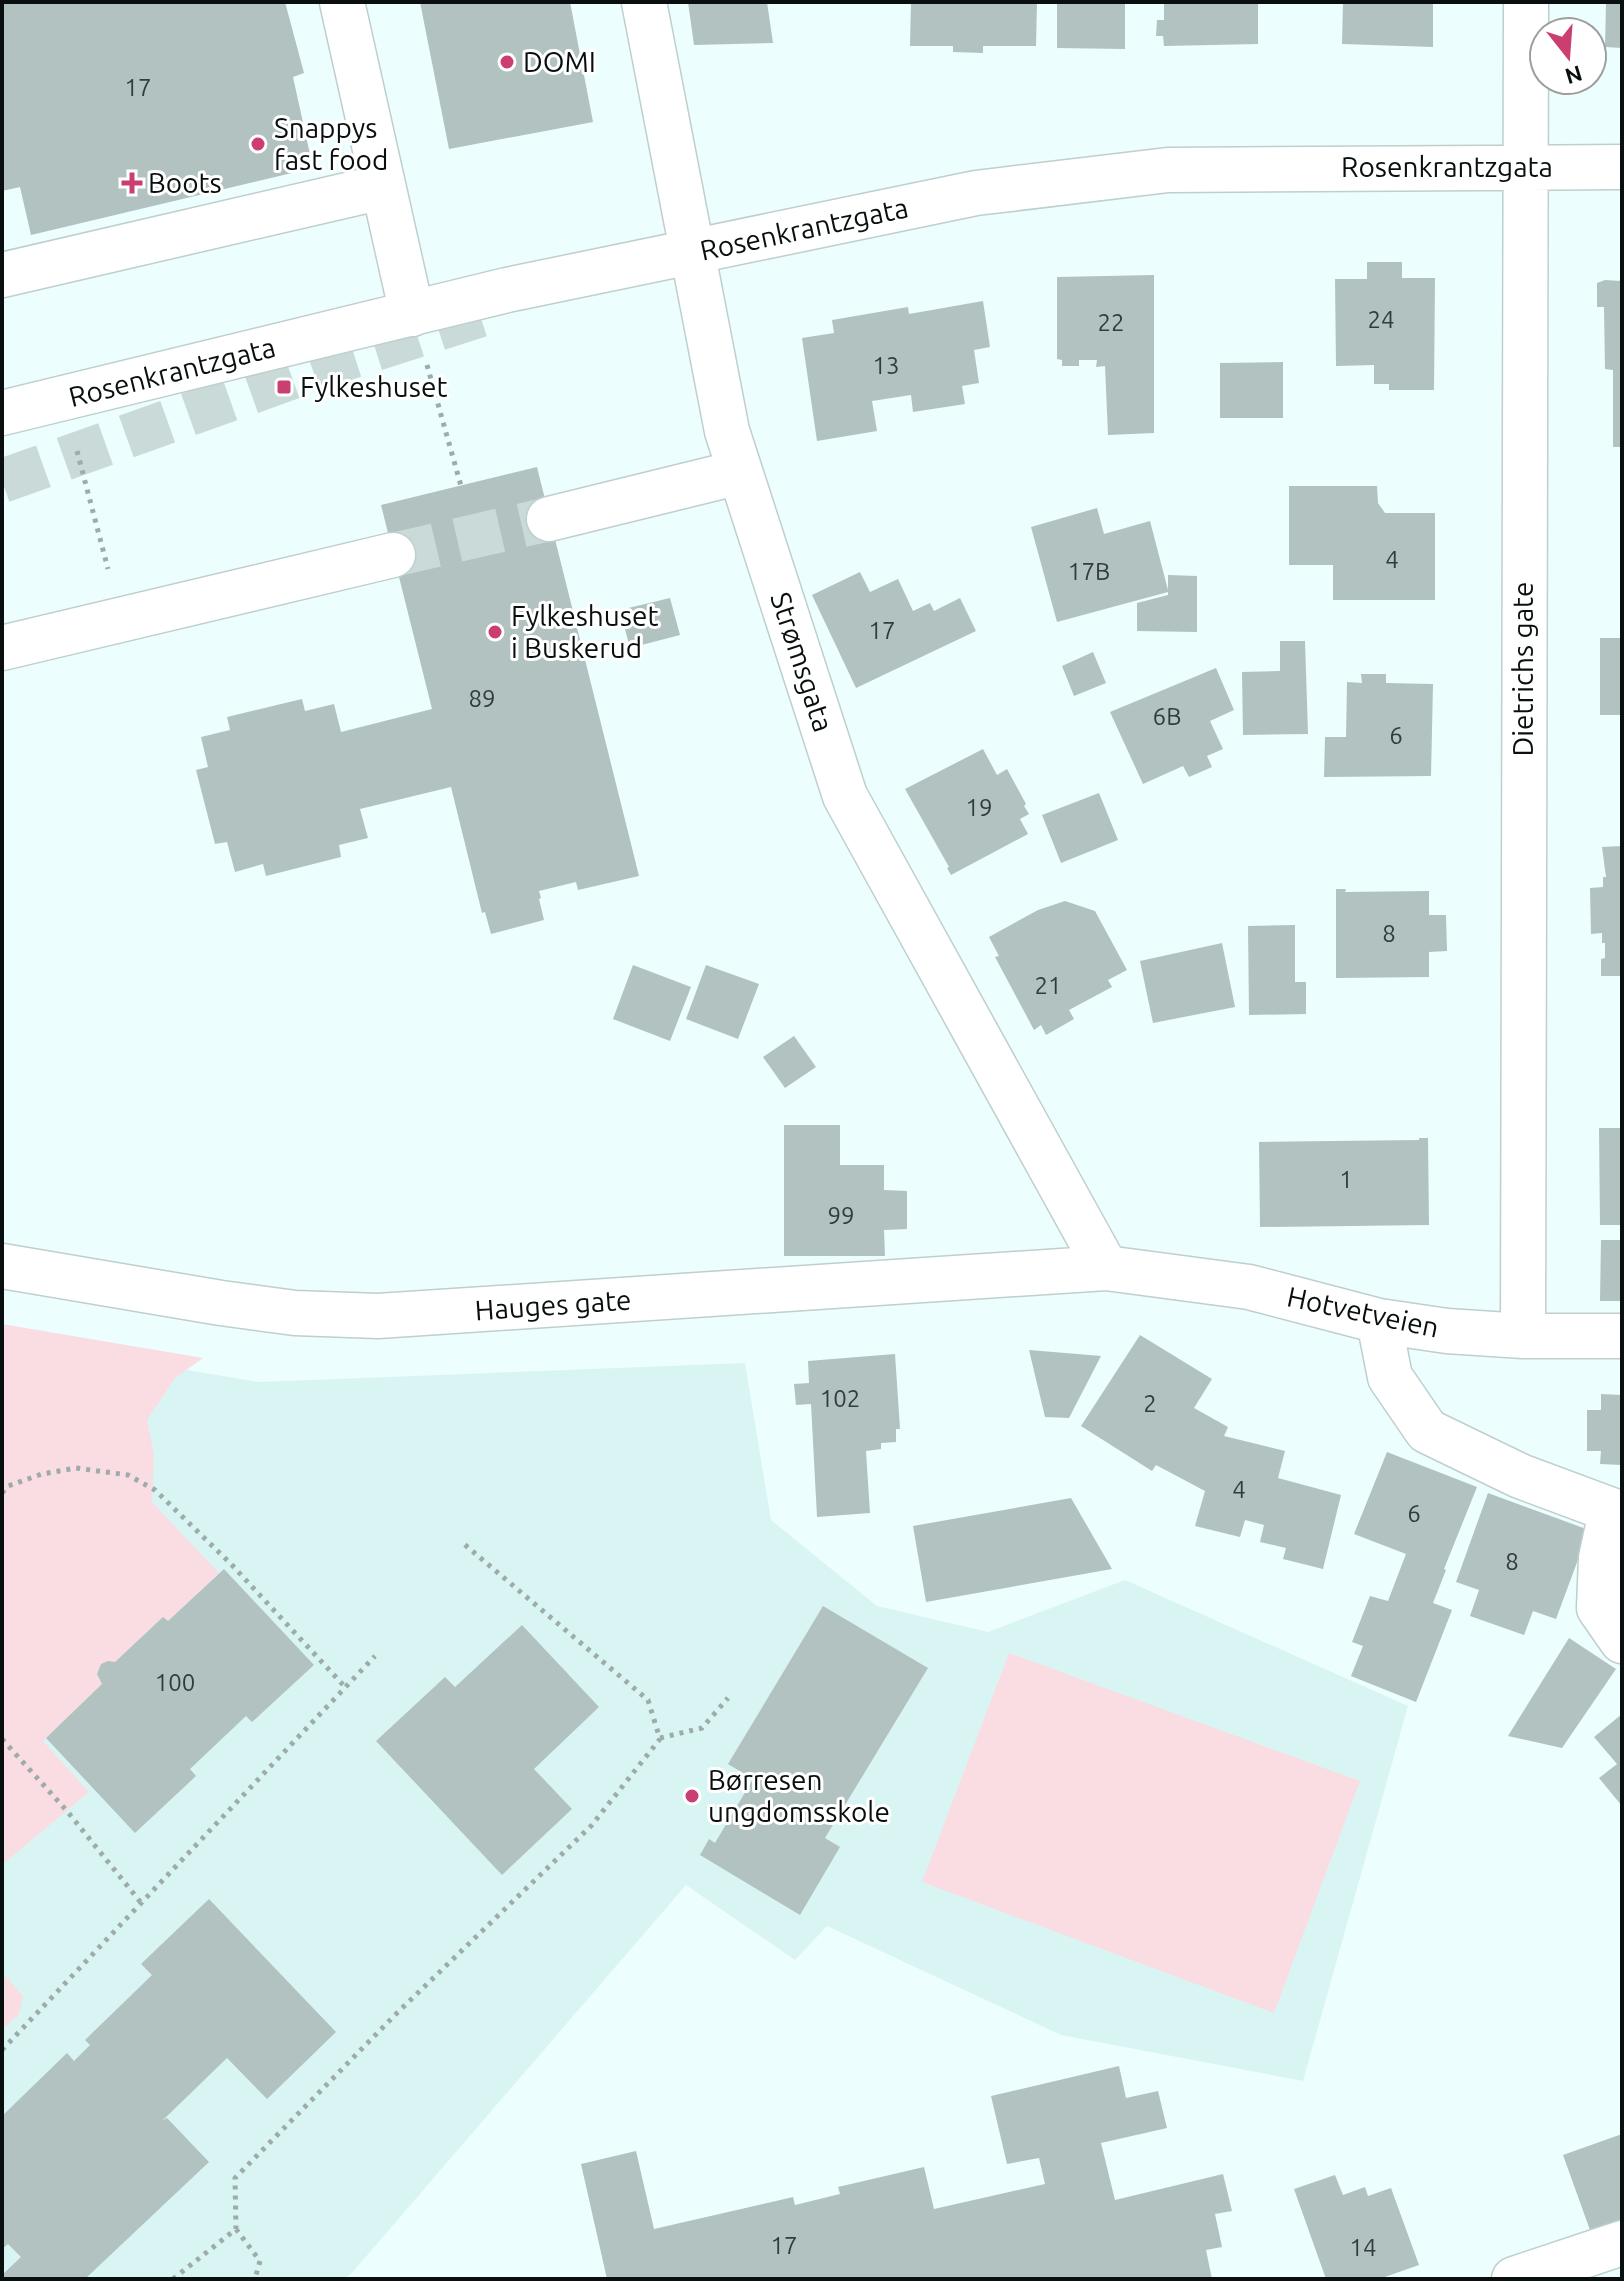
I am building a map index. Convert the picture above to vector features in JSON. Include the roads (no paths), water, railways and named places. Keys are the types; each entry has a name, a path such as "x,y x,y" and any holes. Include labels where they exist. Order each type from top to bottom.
{"street":[{"path":"342,2 412,314"},
{"name":"Strømsgata","path":"644,2 727,431 845,796 1106,1268"},
{"name":"Dietrichs gate","path":"1523,1336 1526,2"},
{"name":"Rosenkrantzgata","path":"2,413 521,287 976,193 1168,170 1622,167"},
{"path":"2,275 382,187"},
{"path":"549,519 740,472"},
{"path":"2,648 393,555"},
{"name":"Hauges gate","path":"2,1266 177,1297 295,1313 378,1316 1106,1268"},
{"name":"Hotvetveien","path":"1106,1268 1249,1287 1379,1321 1447,1331 1523,1336 1622,1336"},
{"path":"1379,1321 1390,1377 1427,1431 1520,1476 1616,1513 1601,1558 1599,1608 1622,1641"},
{"path":"1514,2279 1622,2243"}],"tunnel":[{"path":"2,481 335,362 487,313"},
{"path":"393,555 549,519"}],"place":[{"name":"DOMI","path":"507,62"},
{"name":"Snappys fast food","path":"258,144"},
{"name":"Boots","path":"132,183"},
{"name":"Fylkeshuset","path":"284,387"},
{"name":"Fylkeshuset i Buskerud","path":"495,632"},
{"name":"Børresen ungdomsskole","path":"692,1796"}]}
